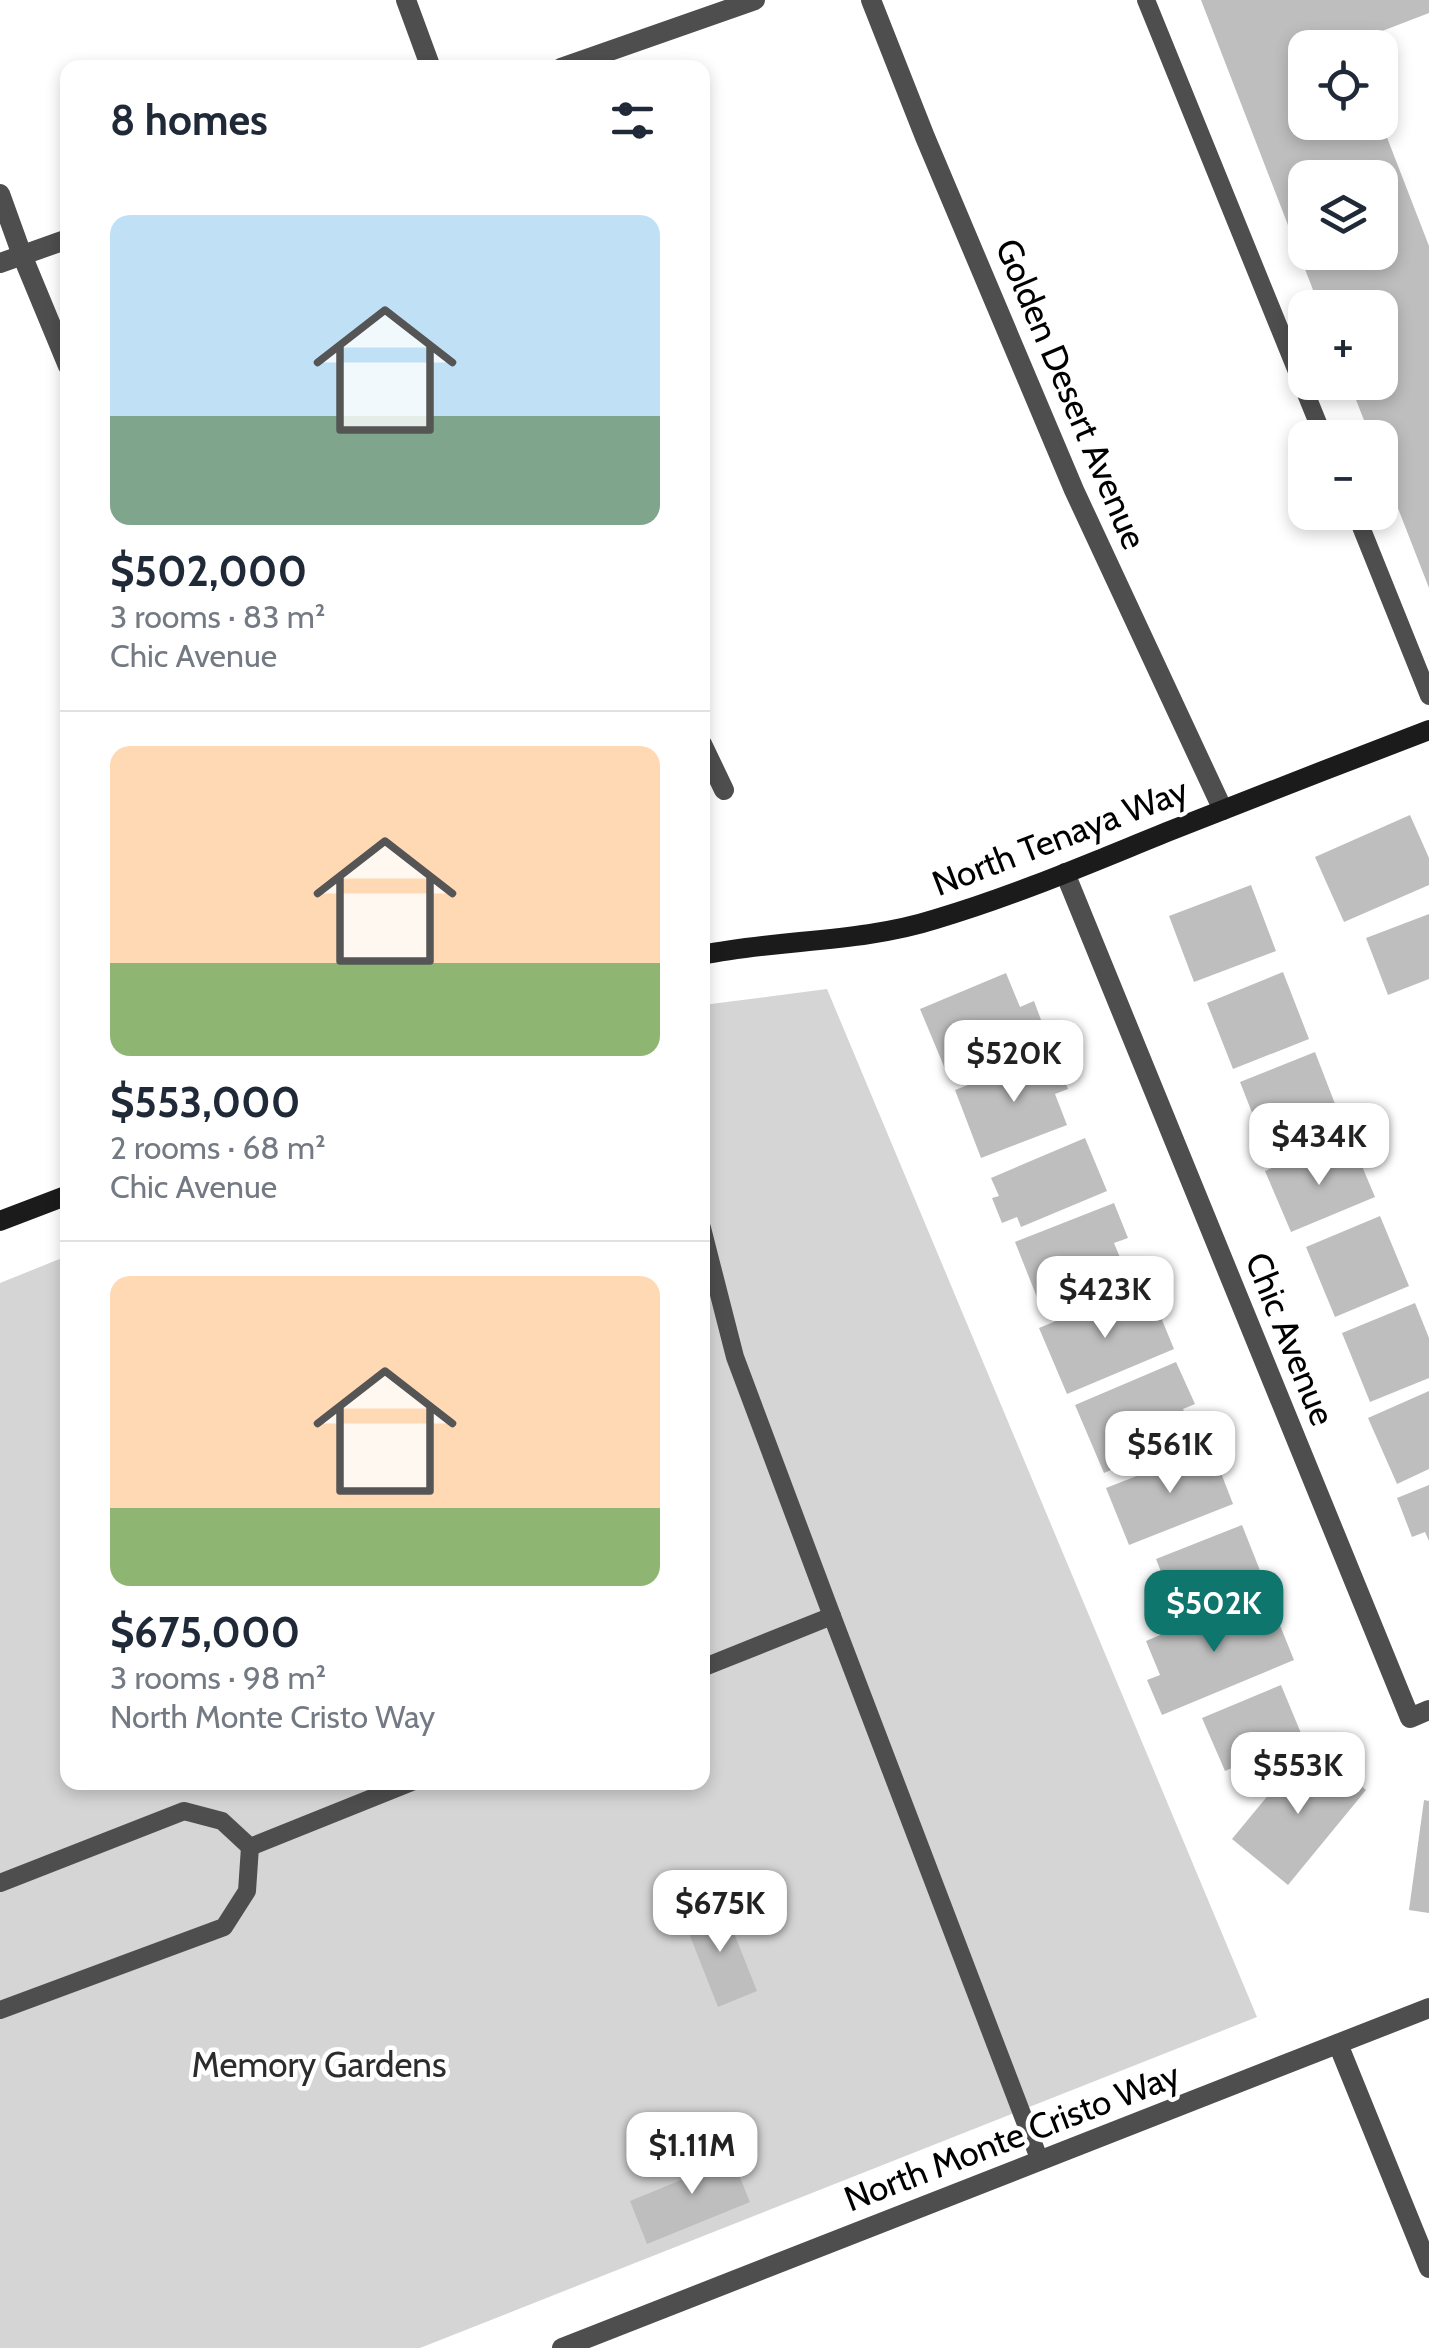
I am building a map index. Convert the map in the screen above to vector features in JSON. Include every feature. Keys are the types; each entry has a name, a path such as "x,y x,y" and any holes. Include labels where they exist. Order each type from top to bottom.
{"main road":[{"name":"North Tenaya Way","path":"710,954 892,930 936,920 1429,730"},
{"path":"0,1221 60,1198"}],"street":[{"path":"406,0 428,60"},
{"path":"584,60 755,0"},
{"name":"Golden Desert Avenue","path":"871,0 1074,490 1223,810"},
{"path":"0,194 60,347"},
{"path":"0,263 60,242"},
{"path":"710,761 724,790"},
{"name":"Chic Avenue","path":"1065,873 1420,1714"},
{"name":"North Monte Cristo Way","path":"562,2348 1429,2008"},
{"path":"1338,2044 1429,2268"}],"lane":[{"path":"1146,0 1317,420"},
{"path":"1362,530 1429,696"},
{"path":"710,1259 735,1357 1040,2161"},
{"path":"710,1665 832,1616"},
{"path":"250,1846 392,1790"},
{"path":"0,1883 184,1811 222,1821 250,1846"},
{"path":"0,2010 224,1927 247,1891 250,1846"}],"green space":[{"name":"Memory Gardens","path":"827,989 1257,2017 420,2348 0,2348 0,1283 60,1259 60,1790 710,1790 710,1004"}],"building":[{"path":"1201,0 1429,0 1429,13 1385,30 1288,30 1288,140 1388,140 1396,160 1288,160 1288,225"},
{"path":"1398,166 1429,246 1429,588 1398,508 1398,420 1364,420 1356,400 1398,400 1398,290 1313,290 1305,270 1398,270"},
{"path":"1410,815 1429,858 1429,885 1344,922 1315,857"},
{"path":"1251,885 1276,951 1194,982 1169,916"},
{"path":"1429,914 1429,979 1388,995 1366,938"},
{"path":"1283,972 1309,1039 1233,1069 1207,1003"},
{"path":"1006,973 1020,1007 1034,1001 1047,1036 948,1076 920,1009"},
{"path":"1054,1052 1068,1089 1055,1094 1067,1125 981,1158 955,1090"},
{"path":"1315,1052 1342,1122 1267,1151 1240,1082"},
{"path":"1085,1138 1107,1191 1021,1227 1017,1217 1002,1223 992,1198 999,1196 991,1178"},
{"path":"1354,1147 1375,1197 1291,1232 1265,1171 1302,1155 1307,1167"},
{"path":"1114,1203 1128,1238 1114,1243 1128,1277 1042,1310 1015,1242"},
{"path":"1380,1216 1409,1286 1335,1317 1306,1247"},
{"path":"1128,1291 1137,1310 1155,1303 1174,1349 1067,1394 1039,1328"},
{"path":"1415,1303 1429,1338 1429,1378 1370,1402 1342,1333"},
{"path":"1176,1362 1195,1404 1183,1409 1193,1434 1104,1473 1075,1405"},
{"path":"1429,1391 1429,1469 1397,1484 1368,1418"},
{"path":"1211,1447 1233,1504 1129,1545 1106,1488"},
{"path":"1429,1485 1429,1541 1425,1532 1412,1537 1397,1498"},
{"path":"1242,1525 1263,1578 1177,1612 1156,1559"},
{"path":"1250,1597 1264,1630 1279,1623 1294,1660 1162,1715 1147,1680 1160,1675 1146,1641"},
{"path":"1281,1685 1303,1738 1225,1771 1202,1718"},
{"path":"1328,1758 1366,1790 1288,1885 1232,1839 1297,1760 1314,1774"},
{"path":"1424,1800 1429,1801 1429,1913 1409,1910"},
{"path":"722,1903 757,1991 718,2007 683,1918"},
{"path":"727,2146 750,2202 647,2244 630,2201 686,2178 681,2165"}]}
